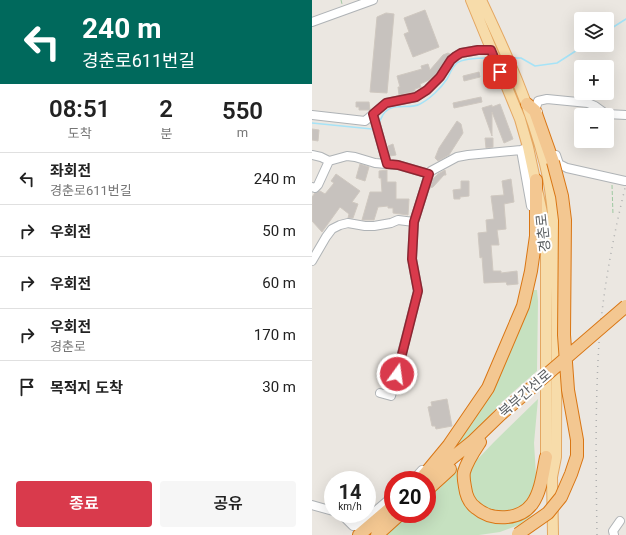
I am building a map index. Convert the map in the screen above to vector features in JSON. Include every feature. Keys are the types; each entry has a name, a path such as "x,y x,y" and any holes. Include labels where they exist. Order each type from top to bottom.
{"highway":[{"path":"516,534 548,513 561,497 577,456 577,440 568,390 564,335 565,220 562,196 553,162 531,107"},
{"path":"427,471 449,445 488,388 523,306 531,271 536,236 536,180"},
{"name":"북부간선로","path":"436,482 480,442 501,419 626,306"},
{"name":"북부간선로","path":"435,471 501,419 626,315"},
{"path":"480,442 467,463 464,473 467,497 475,508 484,514 496,518 511,517 524,512 532,505 537,494 546,457"},
{"path":"359,535 384,514"},
{"path":"377,535 390,523"}],"main road":[{"name":"경춘로","path":"471,0 520,119 525,148 536,180 544,222 546,255 546,457 552,476"},
{"name":"경춘로","path":"482,1 504,52 531,107 545,165 553,211 555,243 556,457 552,476 553,535"}],"street":[{"path":"312,22 373,0"},
{"path":"312,116 365,121 374,115 386,103 416,97 427,90 440,77 451,60 461,53 478,50 492,51"},
{"path":"625,181 567,168 559,164 541,113 531,107 538,101 547,99 588,103 606,114 626,115"},
{"path":"374,115 387,164"},
{"path":"380,393 391,396 418,291 412,259 414,222 430,171 457,157 525,148 531,204 532,231 529,264 518,304 485,383 447,441 421,471"},
{"path":"312,155 329,161 348,156 355,157 375,163 398,165 429,174"},
{"path":"313,189 329,161"},
{"path":"312,261 326,237 332,230 340,225 348,223 374,226 391,224 398,220 414,222"},
{"path":"376,511 384,504"},
{"path":"312,505 324,508"},
{"path":"614,535 613,531 620,521"},
{"path":"350,523 353,526 358,526 362,523"}],"path":[{"path":"613,178 613,215"}],"green space":[{"path":"533,290 537,290 538,301 537,371 503,401 474,433 451,452 473,422 492,389"},
{"path":"538,399 534,443 536,475 535,491 523,511 488,514 471,497 468,474 472,465"},
{"path":"459,466 458,475 462,495 482,517 535,505 531,516 519,525 500,532 479,535 385,535 399,523 436,523 436,491"}],"building":[{"path":"425,10 439,47 413,57 404,34 409,32 404,18"},
{"path":"386,13 394,14 387,93 370,92 377,17"},
{"path":"448,53 450,54 436,74 429,80 420,84 421,87 415,89 415,91 399,95 398,87 400,87 397,76 422,69 421,66 428,64 430,70 443,55"},
{"path":"479,72 480,77 464,81 463,76"},
{"path":"481,97 482,102 454,108 453,103"},
{"path":"356,102 369,102 370,110 359,110 359,107 356,107"},
{"path":"500,104 513,139 504,143 492,112 492,136 482,108"},
{"path":"457,121 461,124 463,133 449,155 438,161 435,158 439,148"},
{"path":"312,129 319,130 318,141 312,140"},
{"path":"485,138 493,138 493,147 486,148"},
{"path":"393,144 396,155 390,156 388,146"},
{"path":"360,164 369,167 365,181 356,178"},
{"path":"387,170 387,182 396,182 396,199 409,199 408,215 393,213 393,208 388,208 388,206 378,207 374,220 362,220 370,192 382,192 379,171"},
{"path":"445,170 446,175 444,175 433,187 430,188 433,179"},
{"path":"336,174 360,191 352,202 358,204 353,218 348,218 349,214 340,207 322,232 312,221 312,197 315,193 320,191 325,194 334,183 331,181"},
{"path":"511,179 514,202 504,204 506,229 497,230 499,245 491,245 493,271 501,271 501,273 517,271 518,284 507,285 506,282 484,283 478,233 487,232 486,220 494,219 491,196 504,195 502,181"},
{"path":"461,181 469,181 469,196 454,199 453,190 461,189"},
{"path":"447,399 452,426 436,429 435,426 432,426 428,407 432,406 431,402"}],"waterway":[{"path":"614,27 626,19"},
{"path":"512,58 521,58 535,66 557,63 574,52"},
{"path":"379,123 384,113 393,107 416,106 428,99 442,86 454,66 460,61 490,58"},
{"path":"312,123 373,128"}],"railway":[{"path":"597,535 596,415 599,343 609,264 626,184"}],"route":[{"path":"397,374 418,291 412,259 412,241 414,222 429,174 398,165 387,164 373,114 386,103 416,97 427,90 434,85 451,60 461,53 478,50 491,50 500,72"}]}
